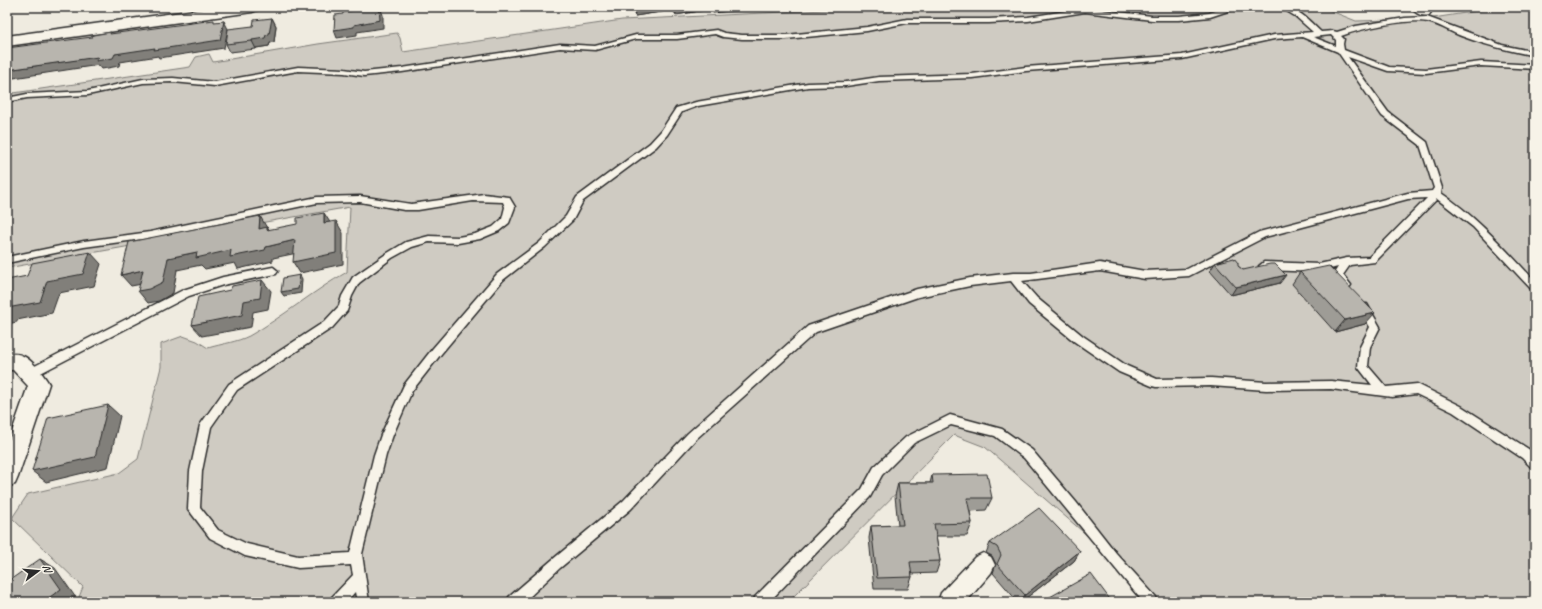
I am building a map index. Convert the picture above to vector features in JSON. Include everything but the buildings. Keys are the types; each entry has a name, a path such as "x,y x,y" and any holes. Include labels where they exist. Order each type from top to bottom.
{"street":[{"path":"7,41 252,7"},
{"path":"7,362 18,362 39,384 7,477"},
{"path":"950,602 982,565"}],"lane":[{"path":"7,100 27,96 88,93 143,81 173,80 215,84 298,69 344,71 364,74 402,70 560,46 595,48 636,37 677,37 716,32 723,35 742,37 786,37 867,29 907,21 989,21 1028,19 1085,10 1152,18 1179,18 1210,15 1236,7"},
{"path":"1284,7 1290,9 1301,17 1318,33"},
{"path":"1420,10 1438,22 1465,35 1500,47 1535,54"},
{"path":"1336,35 1356,28 1406,20 1427,19 1438,22"},
{"path":"363,602 356,554 376,469 387,435 408,388 437,351 474,310 500,277 542,245 570,218 580,199 654,145 680,110 696,104 808,85 846,84 879,79 972,76 1026,69 1167,58 1274,37 1333,32 1340,39 1339,44 1341,52 1385,114 1424,144 1438,188 1436,194 1372,260 1348,262 1319,268 1264,266 1252,268"},
{"path":"1303,35 1341,52 1388,69 1426,71 1481,64 1535,67"},
{"path":"514,602 556,564 627,505 692,436 812,329 917,293 970,282 1100,267 1145,275 1189,272 1262,234 1408,196 1436,194 1452,203 1535,287"},
{"path":"7,260 84,244 150,235 317,200 340,198 360,199 417,207 477,196 506,199 510,207 506,221 496,229 477,237 458,240 429,239 409,244 360,276 347,296 343,308 328,325 233,387 206,425 196,471 194,509 214,534 245,550 298,562 356,559"},
{"path":"1348,262 1338,275 1354,295 1375,327 1366,347 1363,367 1383,391"},
{"path":"29,374 186,293 223,281 273,271"},
{"path":"1013,277 1033,301 1079,339 1123,369 1156,383 1212,382 1266,386 1331,385 1392,392 1417,389 1457,409 1526,454 1535,462"},
{"path":"760,602 866,493 878,471 910,440 950,420 998,432 1028,454 1072,506 1112,557 1151,602"},
{"path":"337,602 359,578"}],"shaded area":[{"path":"885,7 1321,7 1356,21 1427,19 1503,7 1535,7 1535,602 1151,602 1112,557 985,447 954,435 788,602 77,602 83,587 12,518 28,494 119,473 138,459 161,367 161,344 183,336 197,341 208,348 244,338 262,329 322,287 347,272 350,207 7,268 7,94 190,67 196,57 209,54 213,62 318,44 397,33 400,38 403,52 622,20"}]}
